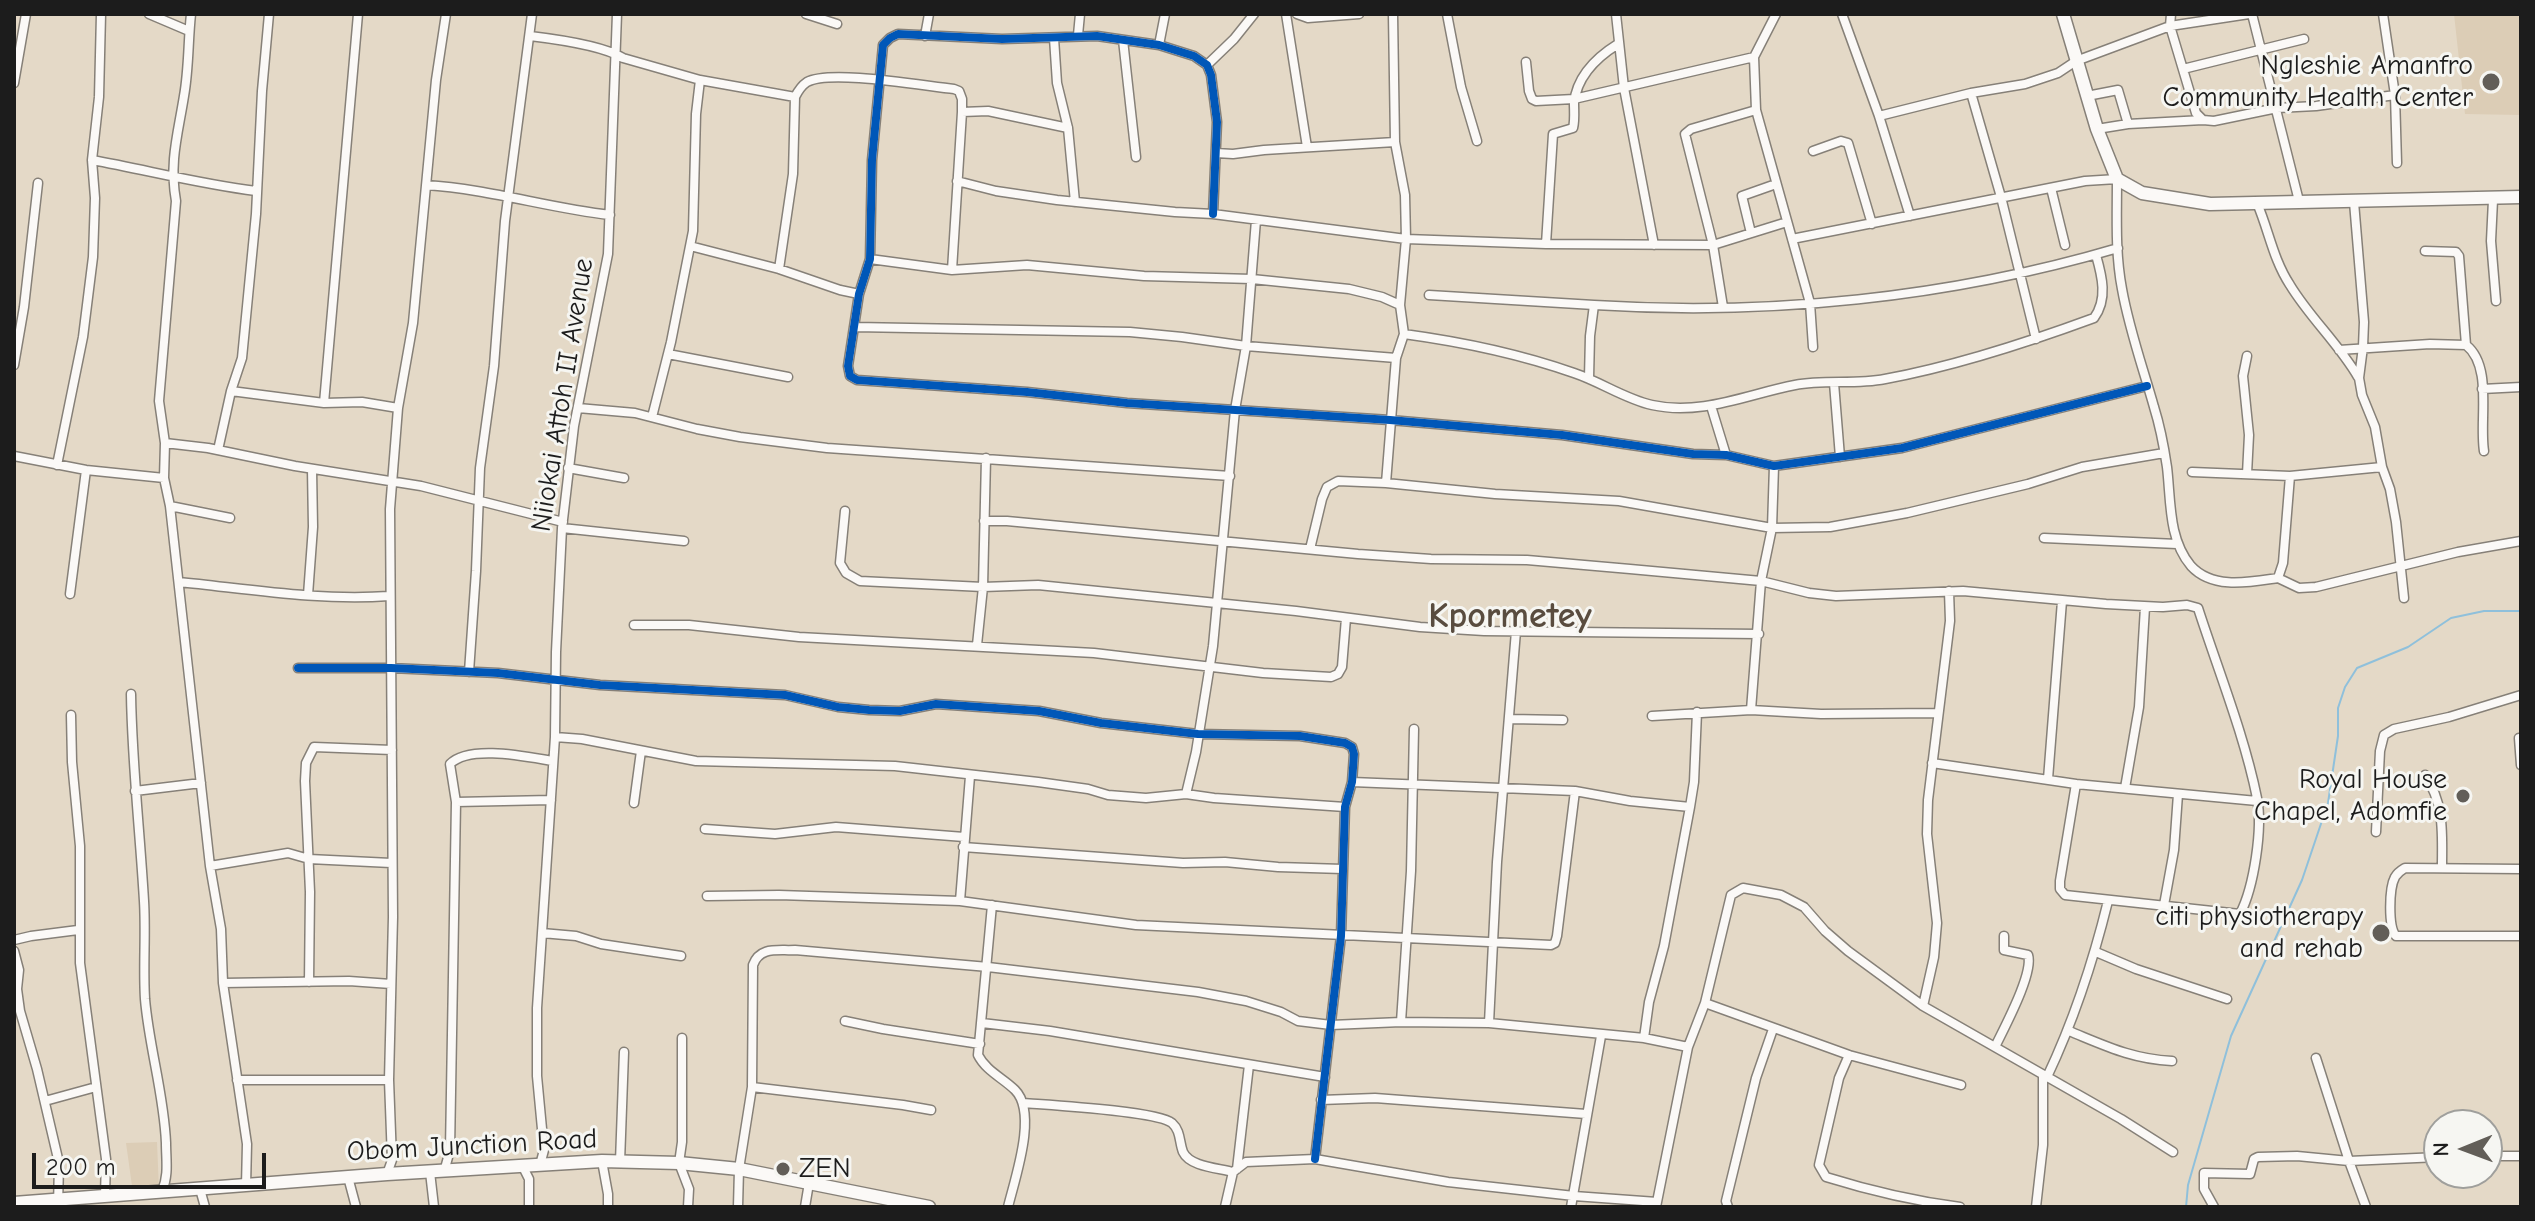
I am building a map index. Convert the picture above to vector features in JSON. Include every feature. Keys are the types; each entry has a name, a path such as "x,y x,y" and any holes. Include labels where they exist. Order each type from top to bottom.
{"main road":[{"path":"2063,14 2097,129 2117,179 2142,193 2210,204 2521,197"},
{"name":"Obom Junction Road","path":"14,1203 58,1204 105,1196 129,1201 162,1191 602,1161 679,1163 739,1169 899,1204 929,1207"}],"street":[{"path":"14,83 26,14"},
{"path":"57,465 83,337 93,257 95,198 92,160 99,97 101,14"},
{"path":"149,14 189,31"},
{"path":"191,14 188,68 174,145 172,178 176,201 159,401 165,443 164,478 170,506 210,866 221,929 223,983 247,1144 246,1186"},
{"path":"218,450 242,358 269,14"},
{"path":"324,403 358,14"},
{"path":"387,1174 392,1160 389,1080 392,750 390,481 398,408 413,323 436,80 446,14"},
{"path":"469,672 481,454 493,374 508,196 532,14"},
{"name":"Niiokai Attoh II Avenue","path":"540,1165 544,1150 536,1058 555,737 562,525 587,352 604,276 610,215 617,14"},
{"path":"806,14 837,24"},
{"path":"925,36 929,14"},
{"path":"1078,35 1080,14"},
{"path":"1159,45 1165,14"},
{"path":"1207,65 1218,57 1254,14"},
{"path":"1286,14 1307,147"},
{"path":"1297,14 1308,18 1359,14"},
{"path":"1386,483 1396,358 1404,334 1400,305 1406,239 1405,195 1395,142 1393,14"},
{"path":"1447,14 1461,87 1477,141"},
{"path":"1616,14 1624,88 1654,245"},
{"path":"1776,14 1754,57 1756,110 1810,303 1813,347"},
{"path":"1842,14 1879,116 1910,216"},
{"path":"2171,14 2170,26 2196,113 2203,120"},
{"path":"1879,116 2036,80 2058,73 2076,61 2170,26 2251,14 2299,201"},
{"path":"2383,14 2395,95 2397,163"},
{"path":"1213,214 1217,122 1211,75 1207,65 1184,51 1078,35 1054,38 898,34 883,45 872,160 870,259 859,294 848,366 850,376 857,380 1562,435 1693,454 1726,455 1774,466 1902,448 2147,386"},
{"path":"530,36 615,53 700,80 795,97"},
{"path":"1054,38 1057,83 1068,128 1075,202"},
{"path":"2183,69 2304,39"},
{"path":"1123,40 1136,157"},
{"path":"1546,244 1553,134 1573,128 1574,99 1578,87 1593,61 1618,44"},
{"path":"1526,62 1532,99 1574,99 1754,57"},
{"path":"779,269 793,174 795,97 808,81 845,77 959,91 962,112 952,270"},
{"path":"652,417 690,246 700,80"},
{"path":"2087,96 2118,90 2128,124"},
{"path":"1971,93 2001,197 2036,339"},
{"path":"2097,129 2128,124 2214,121 2277,108 2395,95"},
{"path":"1723,307 1701,191 1684,138 1691,129 1756,110"},
{"path":"962,112 988,111 1068,128"},
{"path":"1813,151 1841,141 1848,143 1872,224"},
{"path":"1216,153 1395,142"},
{"path":"92,160 172,178 256,191"},
{"path":"1792,239 2085,181 2117,179 2122,290 2155,408 2177,544 2193,568 2213,580 2259,582 2278,578 2299,588 2316,587 2458,552 2521,541"},
{"path":"957,181 996,191 1075,202 1213,214 1406,239 1713,245 1787,222"},
{"path":"14,365 38,183"},
{"path":"1751,233 1742,196 1776,184"},
{"path":"426,185 470,189 552,207 610,215"},
{"path":"2051,188 2065,245"},
{"path":"2493,200 2491,241 2496,301"},
{"path":"2354,202 2364,322 2359,378"},
{"path":"2257,203 2276,259 2290,286 2359,378 2390,489 2404,598"},
{"path":"1186,794 1209,667 1235,410 1246,346 1256,220"},
{"path":"690,246 859,294"},
{"path":"1429,295 1673,309 1810,303 1914,294 2118,248"},
{"path":"2425,251 2456,252 2459,256 2466,345"},
{"path":"1404,334 1490,348 1589,378 1651,405 1671,408 1711,406 1799,384 1885,379 2036,339 2096,316 2103,286 2096,255"},
{"path":"870,259 952,270 1027,265 1144,276 1252,279 1349,289 1400,305"},
{"path":"1589,378 1594,305"},
{"path":"855,327 1130,332 1246,346 1396,358"},
{"path":"2339,350 2466,345 2479,361 2484,451"},
{"path":"668,354 788,377"},
{"path":"2247,356 2243,376 2249,435 2247,474"},
{"path":"1834,383 1840,457"},
{"path":"2482,389 2521,387"},
{"path":"231,391 324,403 362,402 398,408"},
{"path":"1711,406 1726,455"},
{"path":"578,408 635,413 740,437 827,448 1230,476"},
{"path":"165,443 218,450 478,499 562,525 684,541"},
{"path":"1310,549 1327,487 1338,481 1619,501 1772,528 1830,527 2028,484 2082,467 2164,453"},
{"path":"14,456 86,470 164,478"},
{"path":"977,645 983,587 986,458"},
{"path":"1751,710 1761,581 1772,528 1774,466"},
{"path":"2192,472 2290,476 2382,467"},
{"path":"568,468 624,478"},
{"path":"308,595 313,527 312,469"},
{"path":"70,594 86,470"},
{"path":"2278,578 2283,563 2290,476"},
{"path":"170,506 230,518"},
{"path":"845,511 840,563 846,573 860,581 983,587 1038,585 1420,627 1759,634"},
{"path":"984,521 1431,559 1527,560 1761,581 1836,596 1949,591 2145,607 2187,605 2198,608 2257,801 2256,858 2250,888 2240,914 2065,895 2060,889 2076,784"},
{"path":"2044,538 2177,544"},
{"path":"179,582 308,595 389,596"},
{"path":"1923,1006 1934,957 1937,923 1927,834 1932,763 1950,621 1949,591"},
{"path":"2048,779 2062,601"},
{"path":"2125,788 2139,707 2145,607"},
{"path":"634,625 689,625 799,637 1094,653 1331,677 1338,674 1342,667 1346,618"},
{"path":"1489,1023 1497,862 1516,631"},
{"path":"298,668 469,672 600,685 785,695 838,707 869,710 900,711 936,704 1039,711 1087,721 1198,734 1300,736 1345,743 1352,747 1354,754 1352,782 1345,807 1341,936 1315,1159"},
{"path":"131,694 144,904 145,999 165,1129 168,1179 162,1191"},
{"path":"2376,832 2380,751 2384,735 2394,729 2449,717 2521,695"},
{"path":"1652,716 1751,710 1821,714 1938,713"},
{"path":"1644,1038 1690,807 1697,712"},
{"path":"71,715 80,846 78,930 85,1012 106,1159 105,1196"},
{"path":"1510,719 1563,720"},
{"path":"1401,1022 1411,871 1414,729"},
{"path":"555,737 582,739 696,761 895,766 1088,789 1108,795 1146,798 1186,794 1345,807"},
{"path":"2519,738 2521,765"},
{"path":"309,982 309,859 305,781 309,753 314,747 392,750"},
{"path":"634,803 641,751"},
{"path":"444,1172 450,1150 456,802 450,764 457,757 468,754 553,761"},
{"path":"1932,763 2076,784 2257,801"},
{"path":"2425,775 2435,790 2439,804 2442,868"},
{"path":"960,901 970,776"},
{"path":"1352,782 1575,791 1690,807"},
{"path":"135,791 201,783"},
{"path":"707,896 779,895 960,901 1136,925 1551,945 1555,943 1575,791"},
{"path":"2164,905 2174,850 2178,794"},
{"path":"456,802 551,800"},
{"path":"705,829 775,834 836,827 1183,863 1225,862 1343,869"},
{"path":"210,866 288,853 309,859 391,863"},
{"path":"2521,869 2405,868 2393,881 2391,903 2391,931 2396,936 2521,936"},
{"path":"1235,1171 1246,1162 1315,1159 1448,1182 1657,1204 1688,1047 1705,1003 1731,895 1743,888 1781,895 1804,907 1848,951 1923,1006 2173,1152"},
{"path":"2036,1207 2043,1145 2045,1076 2069,1031 2096,952 2108,901"},
{"path":"992,905 978,1055 983,1064 1017,1092 1024,1103 1026,1115 1019,1166 1008,1207"},
{"path":"14,940 78,930"},
{"path":"542,933 576,936 601,944 681,956"},
{"path":"1995,1047 2020,994 2031,961 2028,955 2004,950 2004,936"},
{"path":"738,1207 739,1169 752,1087 753,965 756,956 763,951 795,950 988,967 1198,992 1246,1001 1298,1021 1331,1025 1489,1023 1644,1038 1688,1047"},
{"path":"14,951 19,970 17,989 20,1011 59,1163 58,1204"},
{"path":"2096,952 2145,973 2227,999"},
{"path":"223,983 349,981 391,984"},
{"path":"1705,1003 1849,1055 1961,1085"},
{"path":"845,1021 980,1044"},
{"path":"982,1023 1050,1031 1325,1077"},
{"path":"1728,1207 1726,1201 1756,1078 1773,1029"},
{"path":"2069,1031 2127,1055 2146,1060 2172,1061"},
{"path":"1571,1207 1601,1036"},
{"path":"682,1038 682,1142 679,1163 689,1189 688,1207"},
{"path":"620,1162 624,1052"},
{"path":"1849,1055 1839,1078 1819,1165 1821,1172 1826,1177 1873,1192 1960,1207"},
{"path":"2316,1058 2366,1207"},
{"path":"1225,1207 1235,1171 1249,1065"},
{"path":"237,1080 389,1080"},
{"path":"45,1101 96,1087"},
{"path":"752,1087 931,1110"},
{"path":"1321,1100 1375,1098 1586,1114"},
{"path":"1024,1103 1162,1118 1180,1134 1184,1154 1191,1161 1235,1171"},
{"path":"2214,1207 2207,1197 2204,1173 2250,1174 2254,1159 2258,1157 2297,1156 2349,1161 2423,1158"},
{"path":"602,1161 608,1207"},
{"path":"523,1167 529,1179 529,1207"},
{"path":"430,1172 434,1207"},
{"path":"348,1177 356,1207"},
{"path":"805,1207 809,1183"},
{"path":"200,1189 205,1207"}],"shaded area":[{"name":"Ngleshie Amanfro Community Health Center","path":"2454,14 2521,14 2521,115 2465,114"},
{"path":"157,1142 159,1190 133,1193 126,1143"}],"waterway":[{"path":"2186,1207 2188,1185 2231,1036 2302,880 2328,803 2338,736 2338,708 2345,687 2357,668 2408,647 2451,618 2484,611 2521,611"}],"cycle path":[{"path":"1213,214 1217,122 1211,75 1207,65 1194,56 1159,45 1097,36 1002,39 898,34 883,45 872,160 870,259 859,294 848,366 850,376 857,380 1027,392 1127,403 1562,435 1693,454 1726,455 1774,466 1902,448 2147,386"},
{"path":"298,668 498,673 600,685 785,695 838,707 869,710 900,711 936,704 1039,711 1101,723 1198,734 1300,736 1345,743 1352,747 1354,754 1352,782 1345,807 1341,936 1315,1159"}],"place":[{"name":"Ngleshie Amanfro Community Health Center","path":"2491,82"},
{"name":"Royal House Chapel, Adomfie","path":"2463,796"},
{"name":"citi physiotherapy and rehab","path":"2381,933"},
{"name":"ZEN","path":"783,1169"}],"district":[{"name":"Kpormetey","path":"1510,617"}]}
